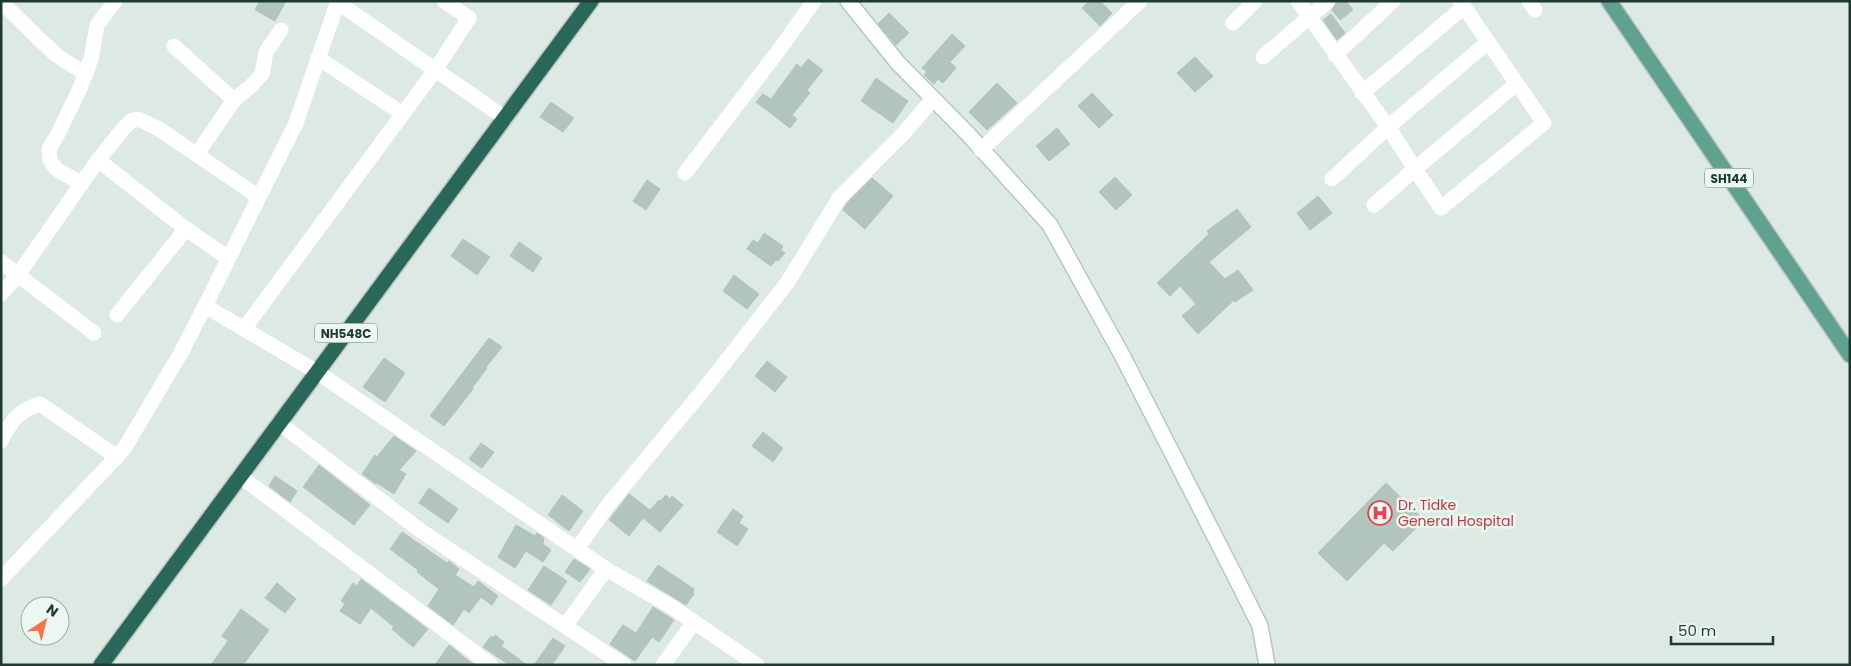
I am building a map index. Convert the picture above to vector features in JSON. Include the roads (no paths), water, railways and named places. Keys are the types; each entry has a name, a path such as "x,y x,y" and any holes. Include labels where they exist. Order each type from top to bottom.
{"highway":[{"name":"NH548C","path":"101,665 591,1"}],"main road":[{"name":"SH144","path":"1609,1 1850,355"}],"street":[{"path":"81,183 56,169 50,160 49,149 70,112 86,74 91,59 97,24 115,1"},
{"path":"244,329 436,69 469,18 444,1"},
{"path":"685,173 814,1"},
{"path":"848,1 898,63 1050,225 1123,357 1260,626 1268,665"},
{"path":"981,150 1140,1"},
{"path":"1233,24 1255,1"},
{"path":"1298,1 1362,93 1388,127 1441,208 1544,123 1462,4 1362,93"},
{"path":"1263,57 1328,1"},
{"path":"1335,55 1393,1"},
{"path":"1,2 56,55 86,74"},
{"path":"1,579 124,450 182,352 296,123 338,2 505,118"},
{"path":"197,154 234,100 262,74 266,52 281,30"},
{"path":"1332,179 1388,127 1488,42"},
{"path":"174,46 234,100"},
{"path":"318,58 403,114"},
{"path":"1374,205 1516,84"},
{"path":"576,549 608,505 787,283 840,196 904,134 933,99"},
{"path":"1,294 18,275 98,160 123,129 138,119 159,129 259,197"},
{"path":"98,160 186,229 228,258"},
{"path":"117,315 186,229"},
{"path":"1,262 94,332"},
{"path":"205,306 317,372 576,549 606,569 672,607 756,665"},
{"path":"1,441 9,425 26,408 40,404 117,457"},
{"path":"279,423 422,531 624,665"},
{"path":"240,476 491,665"},
{"path":"565,626 606,569"},
{"path":"663,665 694,622"}],"place":[{"name":"Dr. Tidke General Hospital","path":"1380,513"}]}
